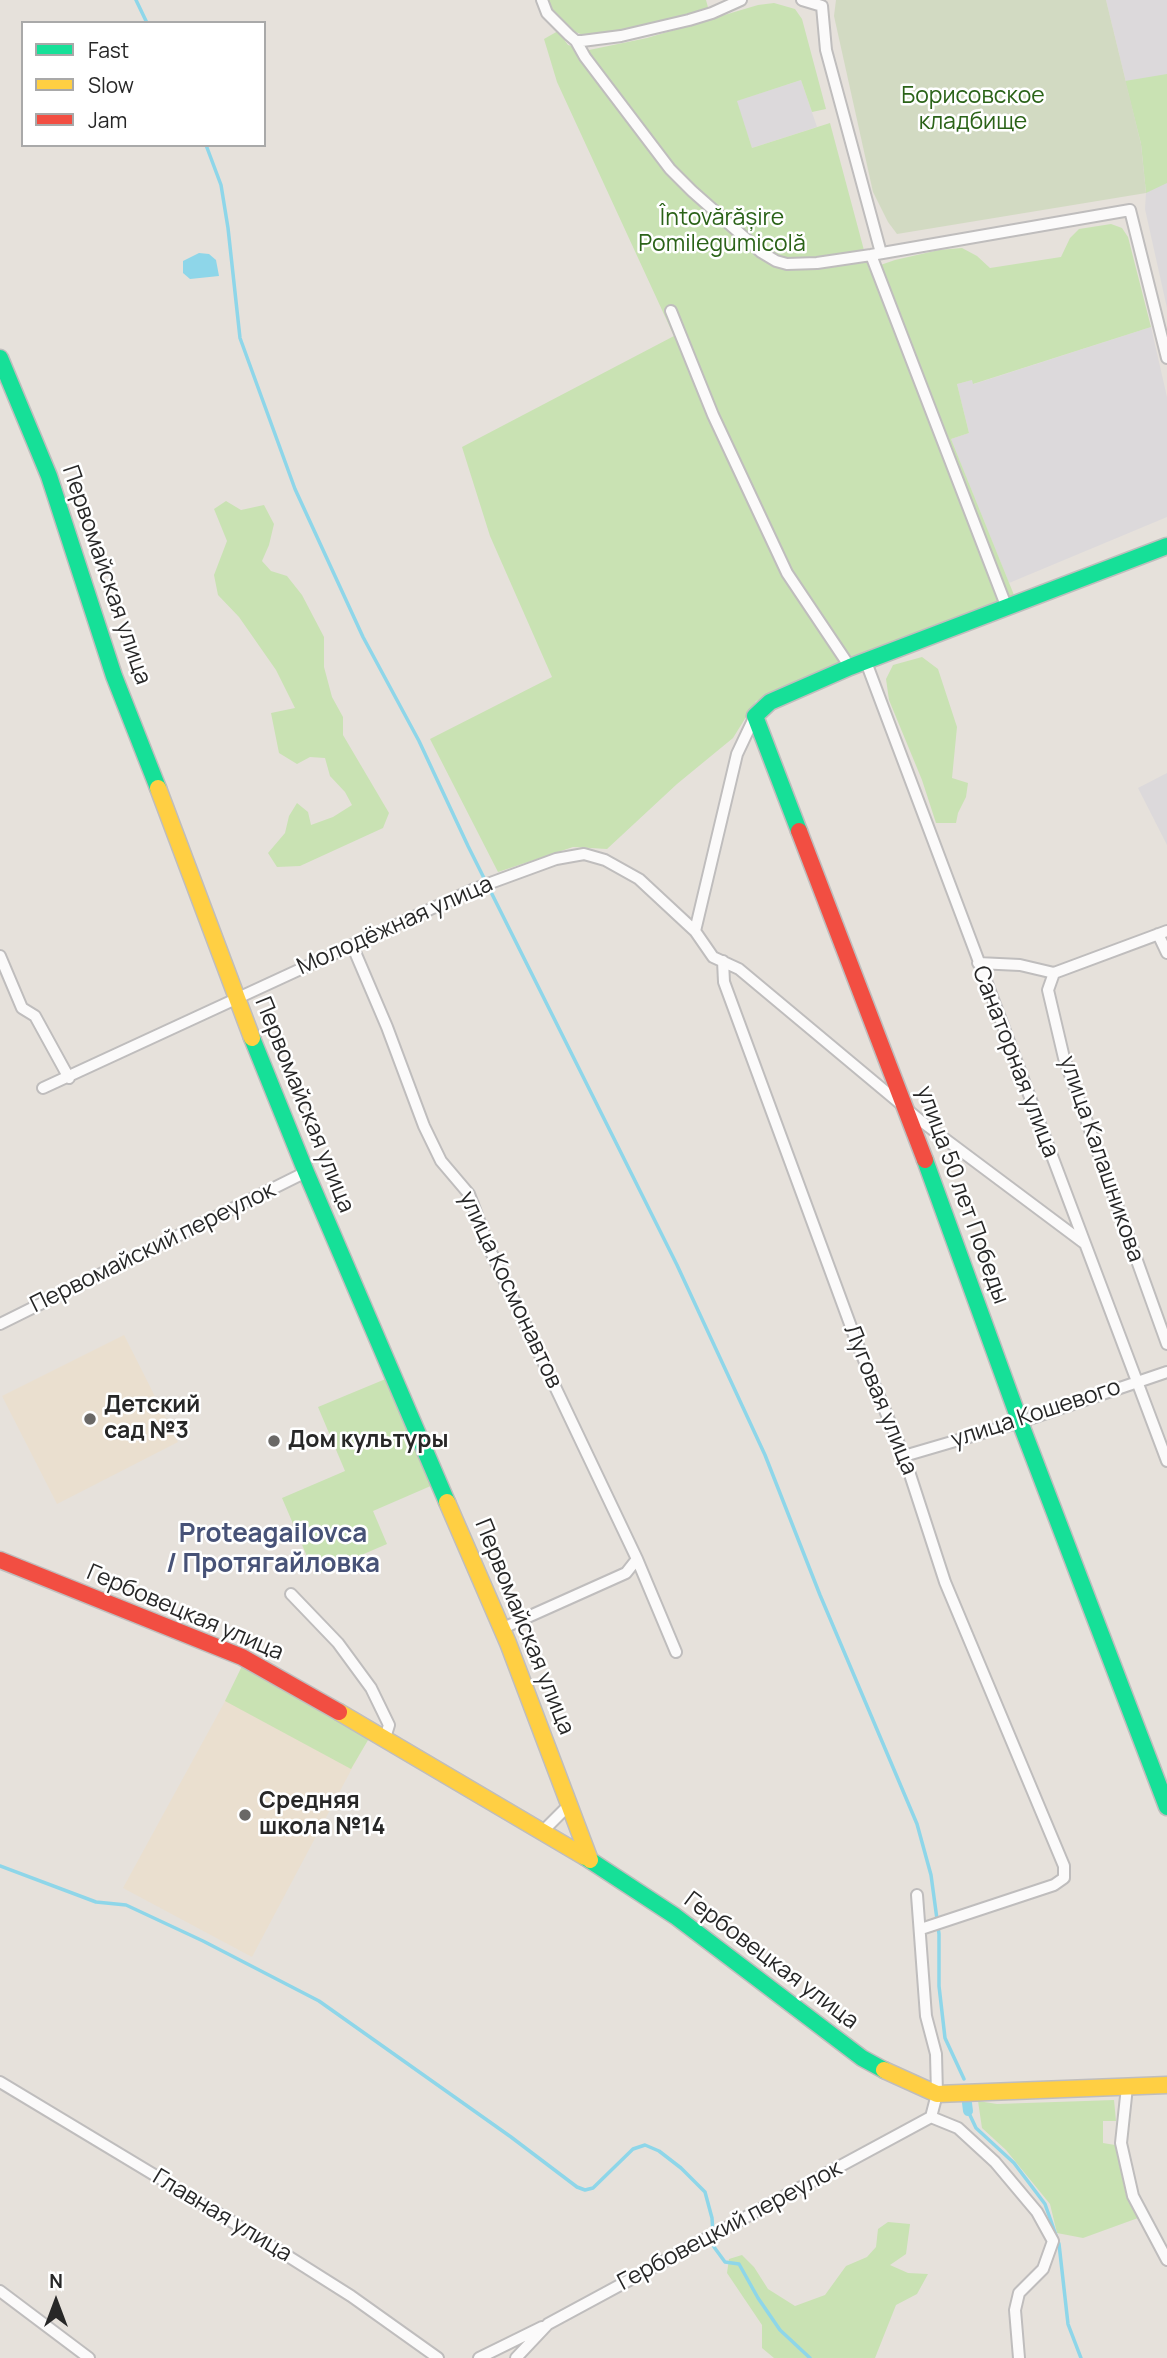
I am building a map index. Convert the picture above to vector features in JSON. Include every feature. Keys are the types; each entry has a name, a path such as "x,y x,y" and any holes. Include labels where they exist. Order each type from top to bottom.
{"street":[{"path":"540,0 547,13 576,41 599,76 670,169 761,252 776,261 798,265 876,254 1130,210 1167,358"},
{"path":"576,41 621,36 689,20 741,0"},
{"path":"802,0 822,6 826,50 876,254 1007,608"},
{"path":"671,311 713,415 787,573 850,667"},
{"name":"Первомайская улица","path":"0,358 49,476 114,676 186,860 236,999 306,1172 501,1629 590,1860"},
{"path":"695,931 737,754 755,716 770,702 850,667 1167,546"},
{"name":"Санаторная улица","path":"866,662 1167,1461"},
{"name":"улица 50 лет Победы","path":"755,716 907,1110 1020,1422 1167,1807"},
{"name":"Молодёжная улица","path":"43,1088 474,889 556,859 584,853 606,860 639,879 695,931 713,957 739,969 907,1110 1084,1243"},
{"path":"978,963 1020,965 1054,973 1163,933 1167,953"},
{"name":"улица Космонавтов","path":"352,945 387,1027 424,1126 441,1161 469,1194 491,1252 637,1559 676,1652"},
{"path":"0,956 22,1008 35,1016 69,1077"},
{"name":"Луговая улица","path":"723,961 724,982 857,1343 904,1456 945,1583 1064,1866 1064,1878 1054,1885 920,1929"},
{"name":"улица Калашникова","path":"1054,973 1048,990 1064,1058 1167,1344"},
{"name":"Первомайский переулок","path":"0,1324 306,1172"},
{"name":"улица Кошевого","path":"904,1456 1020,1422 1167,1371"},
{"path":"501,1629 626,1573 637,1559"},
{"name":"Гербовецкая улица","path":"0,1560 242,1657 385,1738 590,1860 675,1916 863,2058 898,2078 937,2094 1167,2085"},
{"path":"291,1594 338,1643 372,1688 388,1725 385,1738"},
{"path":"543,1832 569,1805"},
{"path":"917,1895 926,2016 936,2054 937,2094 931,2117 958,2128 995,2162 1037,2212 1053,2241 1042,2269 1019,2294 1015,2310 1018,2358"},
{"name":"Главная улица","path":"0,2082 264,2241 351,2296 438,2358"},
{"path":"1127,2087 1121,2143 1133,2196 1167,2260"},
{"name":"Гербовецкий переулок","path":"516,2358 548,2324 931,2117"},
{"path":"0,2291 89,2358"},
{"path":"479,2358 548,2324"}],"shaded area":[{"path":"1106,0 1167,0 1167,308 1145,209 1141,144"},
{"path":"801,80 817,127 752,148 736,101"},
{"path":"1151,327 1167,397 1167,517 1009,583 951,439 969,433 957,384 972,380 974,384"},
{"path":"1167,773 1167,845 1138,788"},
{"name":"Детский сад №3","path":"124,1335 178,1442 57,1504 2,1396"},
{"name":"Средняя школа №14","path":"241,1672 366,1742 252,1957 123,1888"}],"green space":[{"path":"548,0 706,0 709,11 590,38 566,28"},
{"name":"Борисовское кладбище","path":"836,0 1106,0 1141,144 1146,193 897,234 873,192 834,16"},
{"name":"Întovărășire Pomilegumicolă","path":"774,3 795,9 802,19 826,109 812,112 801,80 737,101 752,148 830,123 869,269 939,250 962,248 977,256 990,268 1061,257 1070,238 1079,229 1111,224 1122,228 1128,237 1151,327 973,384 972,380 957,384 969,433 951,439 1014,595 756,701 733,738 677,784 607,849 573,847 498,872 430,739 552,677 490,536 462,447 674,336 557,82 544,39 558,31 568,45 589,50 647,38 758,5"},
{"path":"1167,74 1167,183 1146,193 1141,144 1125,81"},
{"path":"226,501 241,510 264,505 274,524 262,561 271,571 287,576 302,595 324,637 324,667 332,697 343,717 343,735 389,813 383,828 300,866 277,867 268,853 285,833 289,816 297,803 308,812 311,825 333,817 352,805 345,792 330,776 325,758 310,757 297,764 279,753 271,713 295,708 276,670 239,617 218,595 214,575 227,541 214,509"},
{"path":"922,657 938,669 957,727 952,778 968,783 966,797 956,823 936,823 922,780 889,700 886,679 893,665"},
{"path":"388,1378 433,1485 373,1511 387,1544 315,1575 282,1498 345,1471 318,1407"},
{"path":"242,1666 371,1735 351,1769 225,1701"},
{"path":"1114,2100 1116,2121 1103,2121 1103,2143 1115,2145 1126,2195 1138,2218 1083,2238 1057,2233 1050,2204 1006,2150 982,2128 978,2101 997,2104"},
{"path":"888,2222 910,2224 906,2254 890,2265 908,2273 928,2274 917,2294 896,2305 875,2358 774,2358 762,2348 762,2325 727,2273 729,2259 742,2255 754,2267 768,2289 795,2306 825,2295 846,2266 867,2257 876,2247 878,2229"}],"water":[{"path":"199,253 209,254 216,260 219,276 190,279 183,273 183,261"}],"waterway":[{"path":"136,0 146,21"},
{"path":"207,147 221,185 240,338 295,489 363,637 419,741 468,846 677,1265 765,1455 820,1595 917,1824 931,1875 939,1934 939,1986 945,2038 964,2079"},
{"path":"0,1866 96,1902 126,1905 319,2001 577,2187 585,2190 593,2188 633,2149 645,2145 659,2151 705,2192 712,2218 714,2247 725,2262 739,2264 780,2330 810,2358"},
{"path":"967,2103 968,2111"},
{"path":"968,2111 976,2128 1014,2163 1045,2204 1059,2244 1068,2324 1081,2358"}],"traffic: fast":[{"path":"0,358 49,476 114,676 158,788"},
{"path":"799,831 755,716 770,702 850,667 1167,546"},
{"path":"252,1038 306,1172 447,1502"},
{"path":"925,1160 1020,1422 1167,1807"},
{"path":"585,1857 675,1916 862,2058 884,2070"}],"traffic: slow":[{"path":"158,788 252,1038"},
{"path":"447,1502 508,1643 590,1860"},
{"path":"339,1712 585,1857"},
{"path":"884,2070 937,2094 1167,2085"}],"traffic: jam":[{"path":"799,831 925,1160"},
{"path":"0,1560 242,1657 339,1712"}],"place":[{"name":"Детский сад №3","path":"90,1419"},
{"name":"Дом культуры","path":"274,1441"},
{"name":"Средняя школа №14","path":"245,1815"}],"district":[{"name":"Proteagailovca / Протягайловка","path":"273,1550"}]}
